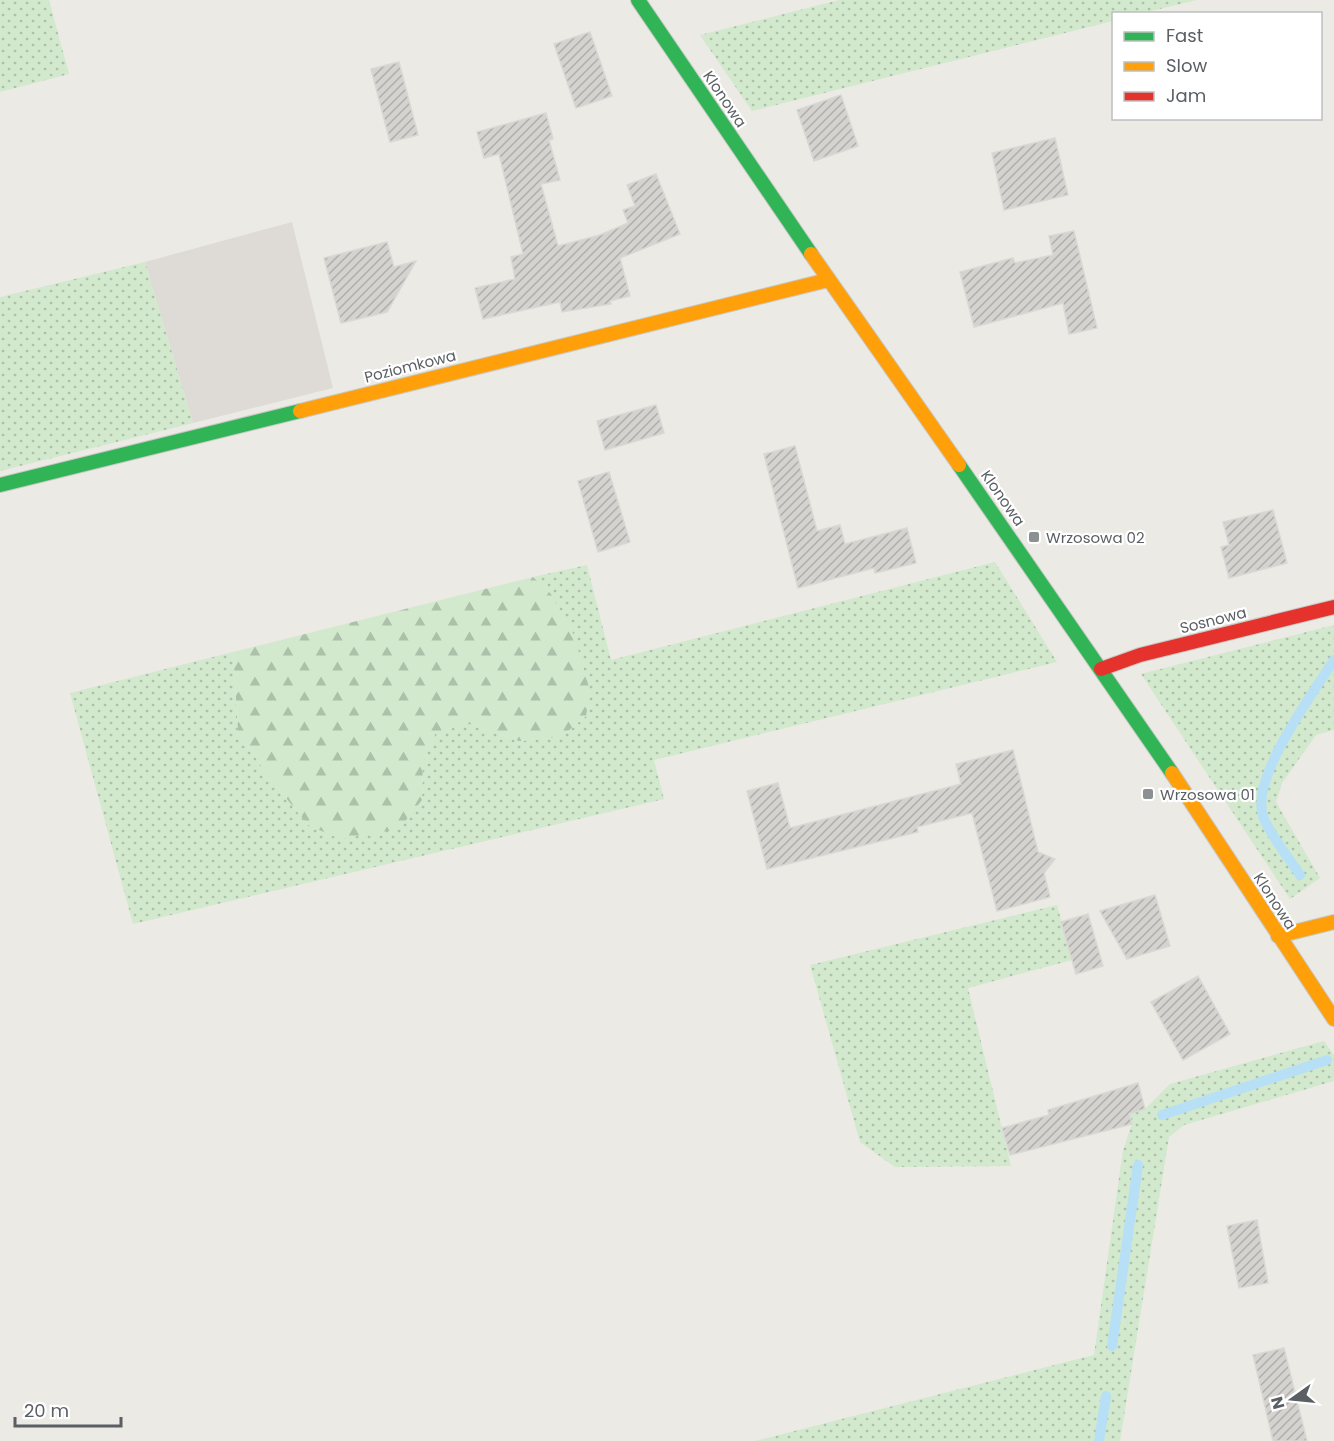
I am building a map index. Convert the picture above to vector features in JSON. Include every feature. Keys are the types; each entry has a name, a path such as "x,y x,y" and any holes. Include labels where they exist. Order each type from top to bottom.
{"street":[{"name":"Klonowa","path":"638,0 828,280 1101,669 1334,1019"},
{"name":"Poziomkowa","path":"0,485 828,280"},
{"name":"Sosnowa","path":"1101,669 1140,655 1334,607"},
{"path":"1278,936 1334,922"}],"shaded area":[{"path":"292,222 333,388 193,423 145,262"}],"green space":[{"path":"0,0 49,0 69,74 0,92"},
{"path":"839,0 1197,0 1147,12 1112,12 1112,21 752,111 700,35"},
{"path":"145,262 193,423 0,471 0,297"},
{"path":"995,562 1057,662 654,760 664,799 133,924 70,693 233,652 238,732 269,777 308,825 422,800 423,762 436,732 470,724 519,741 561,737 586,716 551,594 533,577 587,565 611,660"},
{"path":"533,577 551,594 574,635 590,691 586,716 561,737 519,741 470,724 436,732 423,762 422,800 399,829 340,839 308,825 269,777 238,732 233,652"},
{"path":"1334,625 1334,730 1316,735 1282,783 1276,802 1320,878 1290,899 1141,674"},
{"path":"1057,905 1072,960 968,988 1011,1166 895,1167 860,1142 810,965"},
{"path":"1324,1041 1334,1055 1334,1081 1184,1125 1169,1137 1120,1441 755,1441 1094,1355 1123,1150 1132,1124 1129,1114 1145,1109 1170,1084"}],"building":[{"path":"590,32 612,96 576,108 554,44"},
{"path":"399,62 418,135 390,142 371,69"},
{"path":"841,95 858,146 814,161 797,110"},
{"path":"546,113 553,139 549,140 560,180 541,184 558,246 600,235 628,223 623,210 635,206 627,185 656,174 680,234 620,258 630,296 610,301 611,304 562,312 560,302 483,319 475,288 515,279 511,257 523,254 499,154 484,158 477,132"},
{"path":"1055,138 1068,195 1004,210 992,153"},
{"path":"1074,231 1097,328 1069,334 1063,303 974,327 960,272 1013,258 1015,263 1053,255 1049,236"},
{"path":"387,242 394,267 416,261 387,312 341,323 324,258"},
{"path":"656,405 664,433 605,450 597,421"},
{"path":"795,446 817,531 840,525 845,544 907,528 916,563 875,573 874,568 798,588 764,454"},
{"path":"609,472 630,542 598,552 578,481"},
{"path":"1273,510 1287,563 1229,578 1221,547 1229,545 1223,522"},
{"path":"1013,750 1038,852 1055,859 1044,873 1050,897 997,911 972,813 917,827 918,832 767,869 747,791 778,783 790,828 961,784 956,764"},
{"path":"1155,895 1170,946 1127,959 1100,911"},
{"path":"1088,914 1103,966 1076,974 1061,922"},
{"path":"1198,976 1230,1034 1183,1060 1151,1002"},
{"path":"1138,1083 1145,1109 1129,1114 1132,1124 1010,1155 1002,1128 1049,1115 1048,1110"},
{"path":"1257,1220 1268,1283 1239,1288 1227,1226"},
{"path":"1284,1348 1307,1441 1273,1441 1253,1355"}],"waterway":[{"path":"1300,875 1266,823 1261,800 1274,759 1299,714 1334,660"},
{"path":"1162,1115 1327,1060"},
{"path":"1112,1346 1138,1165"},
{"path":"1099,1441 1106,1396"}],"traffic: fast":[{"path":"638,0 811,254"},
{"path":"0,485 300,411"},
{"path":"959,465 1172,773"}],"traffic: slow":[{"path":"811,254 959,465"},
{"path":"300,411 828,280"},
{"path":"1172,773 1334,1019"},
{"path":"1278,936 1334,922"}],"traffic: jam":[{"path":"1101,669 1140,655 1334,607"}],"place":[{"name":"Wrzosowa 02","path":"1034,537"},
{"name":"Wrzosowa 01","path":"1148,794"}]}
